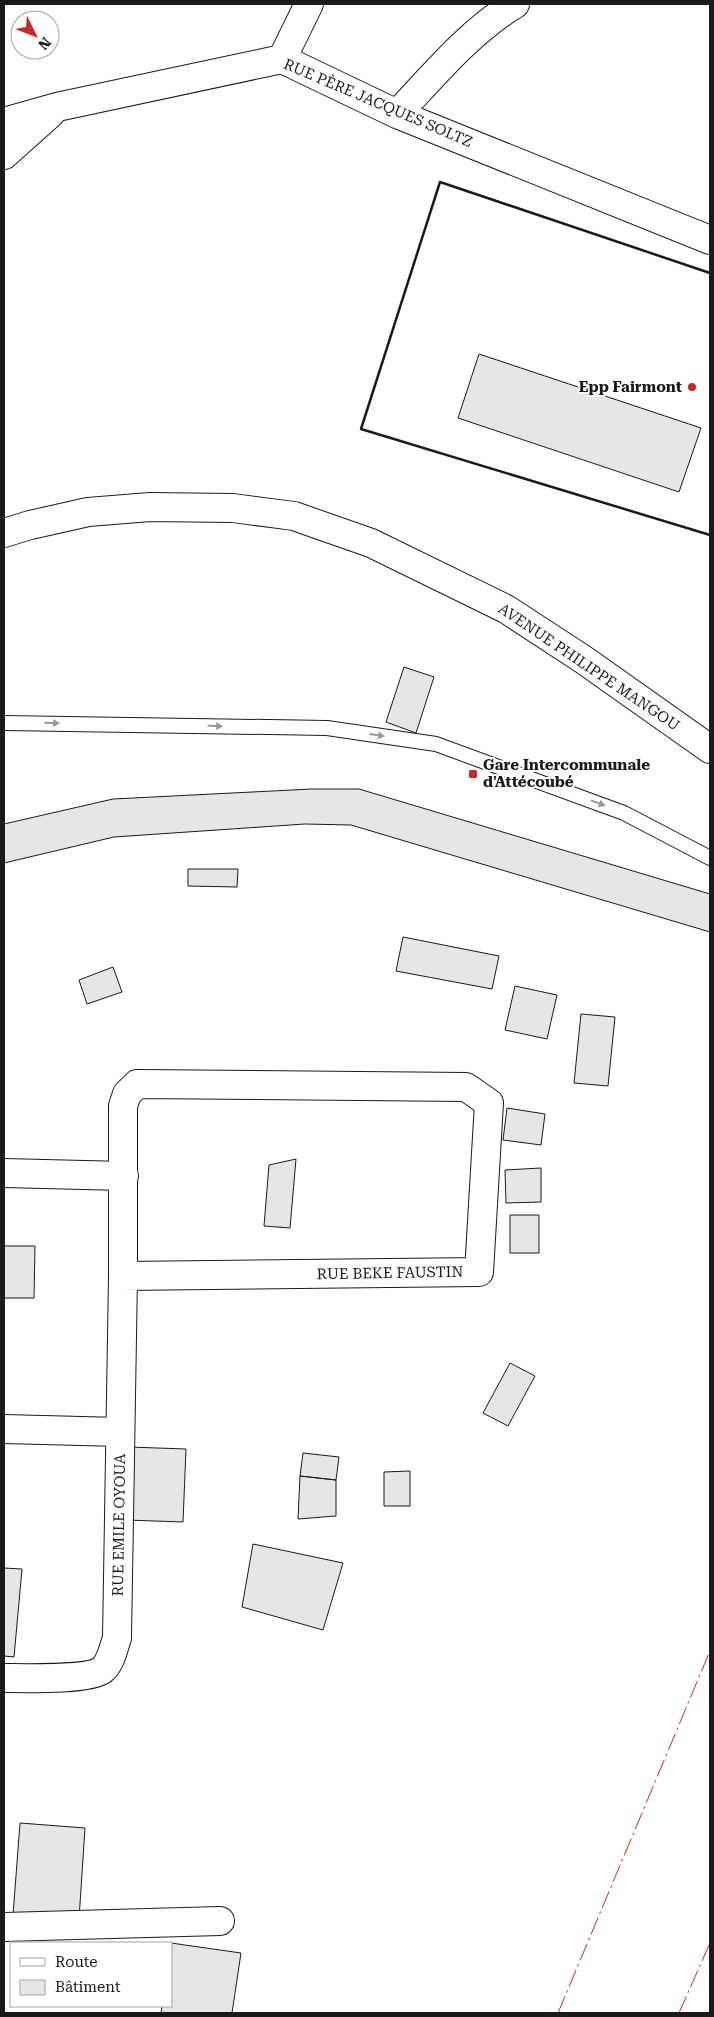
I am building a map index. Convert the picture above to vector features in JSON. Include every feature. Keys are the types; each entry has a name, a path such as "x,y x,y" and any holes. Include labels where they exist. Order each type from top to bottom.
{"street":[{"path":"282,59 309,4"},
{"path":"397,114 455,52 493,17 515,4"},
{"name":"RUE PÈRE JACQUES SOLTZ","path":"4,122 57,108 282,59 397,114 710,240"},
{"path":"4,155 57,108"},
{"name":"AVENUE PHILIPPE MANGOU","path":"4,534 30,525 88,512 150,506 234,508 294,516 371,543 506,609 584,660 710,749"},
{"name":"RUE BEKE FAUSTIN","path":"137,1084 466,1088 489,1103 480,1272 123,1276 123,1106 127,1094 137,1084"},
{"path":"4,1173 124,1176"},
{"name":"RUE EMILE OYOUA","path":"4,1678 86,1676 102,1671 110,1659 116,1638 123,1276"},
{"path":"4,1428 120,1432"},
{"path":"4,1927 220,1921"}],"lane":[{"path":"4,722 327,728 436,744 624,813 708,853"}],"building":[{"path":"479,354 701,428 679,492 458,418"},
{"path":"404,667 434,677 416,733 386,722"},
{"path":"312,789 359,789 710,894 710,932 351,825 305,824 114,837 4,863 4,824 113,799"},
{"path":"188,869 238,869 237,887 188,886"},
{"path":"403,937 499,956 492,989 396,971"},
{"path":"113,967 122,992 87,1004 79,980"},
{"path":"515,986 557,995 547,1039 505,1030"},
{"path":"581,1014 615,1017 608,1086 574,1083"},
{"path":"507,1108 545,1114 541,1145 503,1140"},
{"path":"296,1159 290,1228 264,1226 269,1165"},
{"path":"541,1168 541,1202 506,1203 505,1170"},
{"path":"510,1215 539,1215 539,1253 510,1253"},
{"path":"4,1246 35,1246 34,1298 4,1298"},
{"path":"510,1363 535,1376 508,1426 483,1413"},
{"path":"129,1447 186,1449 183,1522 126,1520"},
{"path":"303,1453 339,1457 336,1480 300,1476"},
{"path":"410,1471 410,1506 384,1506 384,1472"},
{"path":"300,1476 336,1480 336,1516 298,1519"},
{"path":"253,1544 343,1563 323,1630 242,1607"},
{"path":"4,1568 22,1569 14,1657 4,1656"},
{"path":"20,1823 85,1828 79,1919 13,1915"},
{"path":"172,1943 241,1953 232,2013 161,2013 162,2007 172,2007"}],"wall":[{"path":"710,273 440,182 361,429 710,535"}],"power":[{"path":"558,2013 710,1651"},
{"path":"679,2013 710,1943"}],"place":[{"name":"Epp Fairmont","path":"692,387"},
{"name":"Gare Intercommunale d'Attécoubé","path":"473,774"}]}
